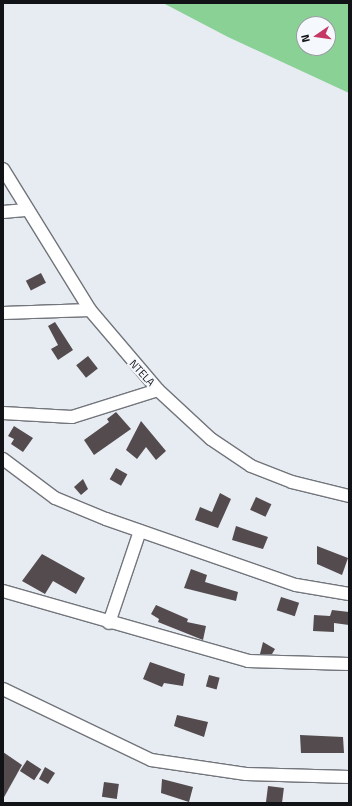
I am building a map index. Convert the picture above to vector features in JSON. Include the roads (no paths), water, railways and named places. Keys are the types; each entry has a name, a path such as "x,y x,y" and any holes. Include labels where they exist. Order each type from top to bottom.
{"street":[{"name":"NTELA","path":"3,169 90,310 158,390 211,439 251,466 292,482 349,496"},
{"path":"3,212 28,210"},
{"path":"3,313 90,310"},
{"path":"3,413 72,417 158,390"},
{"path":"3,459 55,498 140,531 296,585 349,594"},
{"path":"109,623 140,531"},
{"path":"3,591 109,623 248,661 349,664"},
{"path":"3,689 151,760 246,774 349,777"}]}
